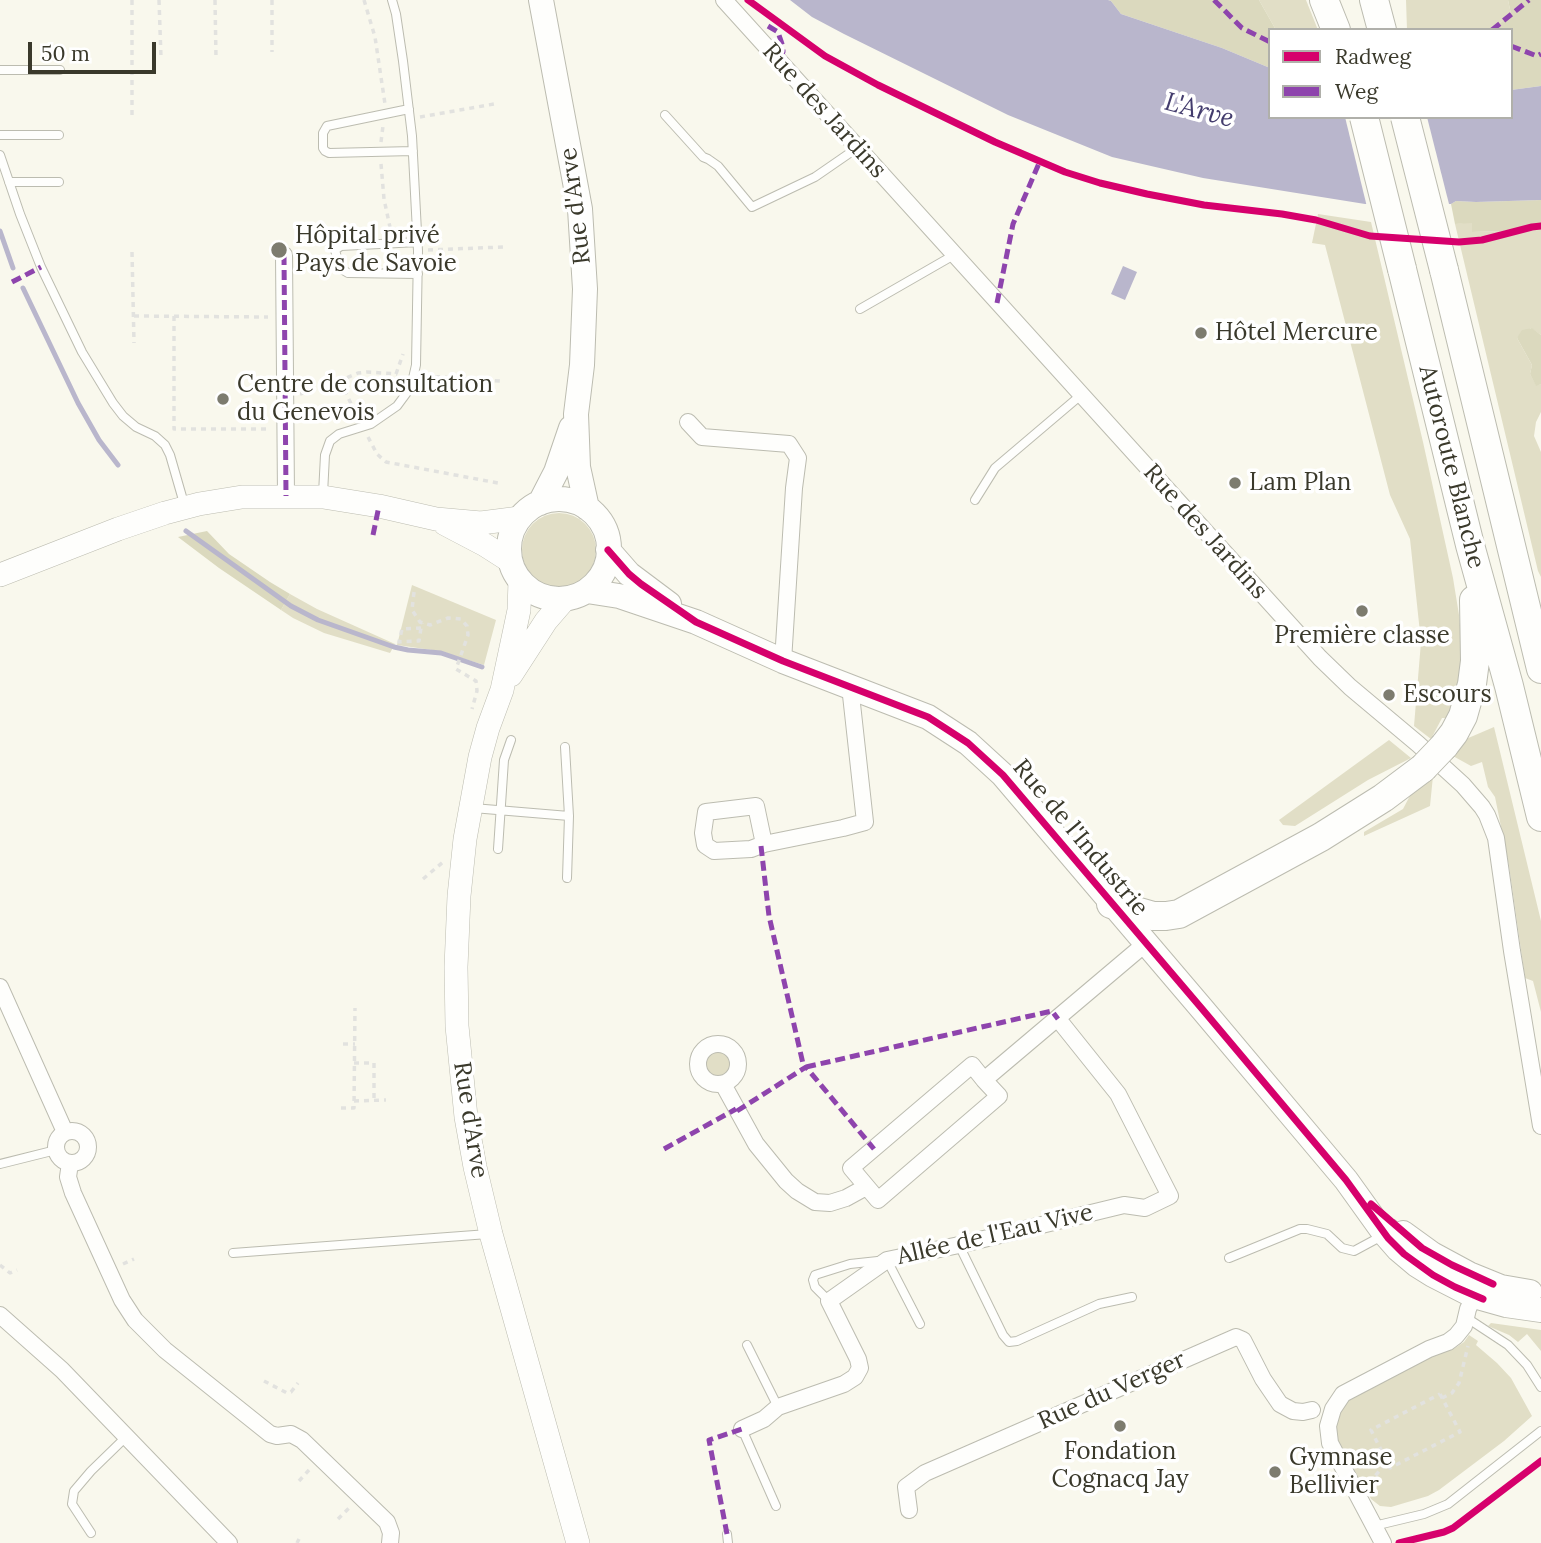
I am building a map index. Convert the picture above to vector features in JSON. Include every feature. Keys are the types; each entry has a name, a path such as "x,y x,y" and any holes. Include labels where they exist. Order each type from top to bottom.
{"highway":[{"path":"1324,0 1335,28"},
{"path":"1340,0 1345,28"},
{"path":"1374,0 1381,28"},
{"path":"1390,0 1390,28"},
{"name":"Autoroute Blanche","path":"1364,119 1470,545 1509,686 1541,817"},
{"name":"Autoroute Blanche","path":"1406,119 1541,669"},
{"path":"1111,904 1159,916 1186,911 1321,837 1383,798 1423,768 1454,733 1470,695 1476,644 1470,545"},
{"path":"1527,608 1541,652"}],"main road":[{"name":"Rue d'Arve","path":"541,0 580,209 585,289 582,365 576,414 578,467 587,508"},
{"name":"Rue d'Arve","path":"540,503 556,472 576,414"},
{"path":"0,575 118,529 186,507 242,497 323,497 436,519 481,523 520,518"},
{"path":"436,519 485,545 515,571 531,591 544,597 576,595 593,586 603,573 608,558 603,526 593,513 578,503 559,499 540,503 520,518 510,538 515,571"},
{"name":"Rue de l'Industrie","path":"608,550 641,584 696,622"},
{"name":"Rue d'Arve","path":"515,571 517,619 502,690 480,757 464,839 456,967 457,1026 466,1118 475,1167 491,1234 578,1543"},
{"name":"Rue d'Arve","path":"502,690 546,621 576,595"},
{"name":"Rue de l'Industrie","path":"576,595 620,596 696,622 783,661 928,717 968,743 1003,775 1389,1228 1443,1261 1476,1302 1518,1291 1540,1296"}],"street":[{"name":"Rue des Jardins","path":"724,0 1320,658 1463,785 1482,807 1496,838 1541,1126"},
{"path":"284,255 286,496"},
{"path":"688,422 702,438 789,444 799,458 783,661"},
{"path":"764,844 866,828 850,686"},
{"path":"985,1080 1145,944"},
{"path":"0,987 65,1132"},
{"name":"Allée de l'Eau Vive","path":"829,1301 887,1259 959,1245 1124,1205 1145,1208 1170,1196 1118,1094 1058,1019"},
{"path":"972,1065 985,1080 999,1096 877,1200 851,1168 972,1065"},
{"path":"723,1084 756,1143 797,1191 815,1202 830,1203 866,1187"},
{"path":"74,1131 84,1136 87,1150 78,1162 70,1163 60,1158 56,1150 57,1139 65,1132 74,1131"},
{"path":"70,1163 68,1177 73,1193 124,1305 135,1320 165,1350 270,1434 291,1434 302,1440 387,1522 391,1533 390,1543"},
{"path":"742,1429 764,1419 778,1407 844,1384 855,1377 860,1368 858,1359 829,1301"},
{"path":"1383,1543 1312,1410 1452,1339 1462,1329 1476,1302"},
{"path":"0,1315 47,1355 229,1543"},
{"name":"Rue du Verger","path":"909,1510 906,1487 925,1473 1236,1337 1243,1340 1263,1379 1280,1404 1298,1412 1312,1410"},
{"path":"1330,1443 1330,1415 1343,1394"}],"lane":[{"path":"323,497 327,445 339,434 363,428 397,406 411,387 414,376 418,242 409,109 392,0"},
{"path":"0,70 61,70"},
{"path":"409,109 327,126 323,133 323,148 327,152 412,151"},
{"path":"664,115 703,158 718,166 752,206 815,177 857,148"},
{"path":"0,135 59,135"},
{"path":"0,155 29,239 82,352 123,416 165,444 186,507"},
{"path":"9,181 59,182"},
{"path":"418,242 341,246 336,248 335,252 341,268 348,273 418,274"},
{"path":"860,309 954,255"},
{"path":"975,500 995,468 1081,396"},
{"path":"498,849 504,760 511,740"},
{"path":"565,747 569,816 567,878"},
{"path":"470,807 569,816"},
{"path":"0,1164 56,1150"},
{"path":"1229,1258 1300,1230 1317,1230 1327,1234 1342,1248 1354,1251 1389,1228"},
{"path":"233,1253 491,1234"},
{"path":"959,1245 1003,1335 1009,1342 1017,1341 1099,1304 1132,1297"},
{"path":"829,1301 815,1287 813,1280 819,1272 887,1259 920,1324"},
{"path":"1476,1302 1482,1328 1505,1343 1522,1359 1541,1387"},
{"path":"747,1346 778,1407"},
{"path":"742,1429 776,1506"},
{"path":"1374,1526 1443,1507 1541,1431"},
{"path":"91,1532 72,1504 74,1491 127,1436"}],"path":[{"path":"132,0 132,115"},
{"path":"159,0 161,58"},
{"path":"215,0 216,58"},
{"path":"272,0 272,52"},
{"path":"363,0 375,37 384,100 380,152 382,189 395,244"},
{"path":"806,43 889,90 995,142 1065,172 1147,194 1203,205 1316,220 1370,236"},
{"path":"1459,242 1482,240 1541,226"},
{"path":"132,252 134,343"},
{"path":"124,305 134,305"},
{"path":"134,316 193,314 284,317"},
{"path":"174,316 174,429 286,429"},
{"path":"396,374 404,348"},
{"path":"285,395 309,393 358,373 367,372 500,381"},
{"path":"340,381 375,450 387,462 498,483"},
{"path":"414,592 412,610 422,625 419,641 399,642 402,629 422,625 430,625 448,618 461,618 467,626 468,635 457,665"},
{"path":"341,1108 354,1108 355,1008"},
{"path":"343,1044 355,1044"},
{"path":"354,1063 374,1063 374,1100"},
{"path":"354,1101 386,1100"},
{"path":"0,1265 10,1273 17,1270"},
{"path":"1442,1398 1457,1387 1468,1346 1482,1328"},
{"path":"264,1381 287,1393 298,1383"},
{"path":"1440,1394 1460,1432 1390,1468 1387,1462 1371,1430 1440,1394"},
{"path":"1399,1543 1454,1528 1541,1461"},
{"path":"1359,1499 1366,1496 1361,1487 1370,1483 1387,1462"}],"shaded area":[{"path":"1108,0 1259,0 1275,28 1268,28 1268,67 1222,48 1121,14"},
{"path":"1259,0 1306,0 1317,28 1275,28"},
{"path":"1406,0 1508,0 1511,14 1494,28 1407,28"},
{"path":"1508,0 1541,0 1541,86 1513,90 1513,28 1494,28 1511,14"},
{"path":"1541,200 1541,230 1472,232 1472,223 1455,224 1451,204 1456,201"},
{"path":"1318,214 1371,222 1453,578 1462,646 1461,666 1453,706 1446,718 1442,718 1431,739 1414,726 1421,642 1410,539 1390,495 1325,245 1312,243"},
{"path":"1472,222 1472,232 1541,230 1541,335 1531,328 1517,338 1532,365 1530,374 1536,385 1541,384 1541,412 1534,436 1541,452 1541,577 1455,224"},
{"path":"1532,328 1541,335 1541,384 1536,386 1530,374 1532,365 1517,338 1522,330"},
{"path":"552,513 566,513 580,519 590,529 596,550 594,564 580,581 566,587 552,587 538,581 528,571 522,557 522,543 528,529 538,519"},
{"path":"207,531 229,554 290,594 281,610 178,537"},
{"path":"412,585 496,620 484,665 439,651 397,645"},
{"path":"290,594 395,644 390,653 324,633 281,610"},
{"path":"1494,727 1541,921 1541,1012 1533,981 1525,978 1509,866 1495,797 1488,787 1482,762 1471,766 1453,756 1466,739"},
{"path":"1389,740 1411,758 1368,780 1295,826 1283,825 1279,820"},
{"path":"1433,776 1430,806 1364,836 1364,832 1403,809 1414,788"},
{"path":"718,1049 724,1050 732,1058 732,1070 724,1078 718,1079 712,1078 704,1070 703,1064 704,1058 712,1050"},
{"path":"1491,1323 1541,1330 1541,1351 1527,1334 1518,1342 1488,1326"},
{"path":"1469,1335 1478,1341 1476,1345 1511,1378 1532,1416 1504,1441 1439,1490 1391,1507 1380,1506 1371,1499 1363,1482 1358,1484 1335,1436 1337,1416 1348,1399 1430,1356 1455,1348"}],"water":[{"name":"L'Arve","path":"790,0 1108,0 1121,14 1222,48 1268,67 1268,119 1513,119 1513,90 1541,86 1541,200 1365,204 1203,178 1112,157 1008,115 812,17"},
{"path":"1123,266 1137,272 1125,300 1111,294"}],"pier":[{"path":"1345,119 1428,119 1450,208 1367,207"}],"waterway":[{"path":"0,231 13,268"},
{"path":"23,288 78,403 99,440 118,465"},
{"path":"186,531 291,606 318,620 394,647 441,653 482,667"}],"marked path":[{"path":"1214,0 1242,28 1268,41"},
{"path":"1494,28 1529,0"},
{"path":"768,26 778,32 783,47 783,52 776,58"},
{"path":"1513,47 1537,56 1541,54"},
{"path":"997,303 1013,224 1040,161"},
{"path":"284,255 286,496"},
{"path":"12,282 41,267"},
{"path":"373,535 379,506"},
{"path":"761,846 769,916 804,1068"},
{"path":"806,1067 1052,1011 1058,1019"},
{"path":"737,1111 806,1067 874,1149"},
{"path":"664,1149 736,1109"},
{"path":"727,1534 709,1440 742,1429"}],"cycle path":[{"path":"748,0 825,56 878,85 995,142 1065,172 1100,183 1204,205 1316,220 1370,236 1459,242 1482,240 1541,226"},
{"path":"608,550 641,584 696,622 783,661 928,717 968,743 1003,775 1203,1010 1346,1180 1388,1238 1404,1254 1433,1275 1483,1299"},
{"path":"1371,1204 1422,1248 1493,1284"},
{"path":"1399,1543 1453,1528 1541,1461"}],"place":[{"name":"Hôpital privé Pays de Savoie","path":"279,250"},
{"name":"Hôtel Mercure","path":"1201,333"},
{"name":"Centre de consultation du Genevois","path":"223,399"},
{"name":"Lam Plan","path":"1235,483"},
{"name":"Première classe","path":"1362,611"},
{"name":"Escours","path":"1389,695"},
{"name":"Fondation Cognacq Jay","path":"1120,1426"},
{"name":"Gymnase Bellivier","path":"1275,1472"}]}
